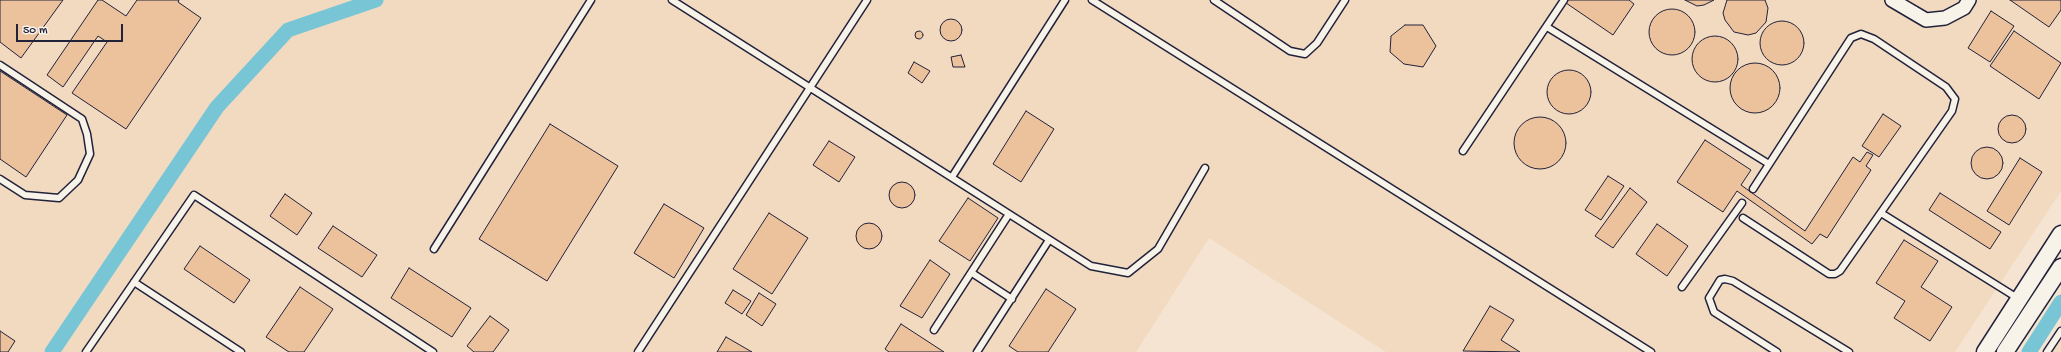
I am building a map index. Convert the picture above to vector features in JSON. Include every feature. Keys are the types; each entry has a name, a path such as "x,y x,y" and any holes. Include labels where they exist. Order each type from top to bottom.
{"street":[{"path":"1892,0 1926,20 1945,18 1964,8 1969,0"},
{"path":"1985,352 2061,234"},
{"path":"2005,352 2061,266"},
{"path":"2019,299 2034,308"}],"lane":[{"path":"434,249 591,0"},
{"path":"672,0 1091,266 1128,273 1158,249 1205,168"},
{"path":"638,352 867,0"},
{"path":"952,177 1065,0"},
{"path":"1092,0 1650,352"},
{"path":"1214,0 1290,51 1305,54 1317,43 1345,0"},
{"path":"1463,151 1564,0"},
{"path":"1547,26 1769,164"},
{"path":"1743,218 1829,274 1834,274 1840,271 1952,111 1955,99 1946,87 1874,39 1861,34 1851,38 1753,189"},
{"path":"0,65 82,119 88,134 90,154 78,180 59,198 25,195 0,179"},
{"path":"86,352 194,195 433,352"},
{"path":"1682,287 1742,203"},
{"path":"1881,213 2019,299"},
{"path":"934,330 1009,214"},
{"path":"977,352 1049,240"},
{"path":"972,273 1012,299"},
{"path":"1777,352 1714,312 1709,298 1720,280 1726,279 1733,281 1849,352"},
{"path":"134,282 241,352"},
{"path":"2047,352 2061,331"}],"shaded area":[{"path":"0,0 2061,0 2061,191 1955,352 1386,352 1209,238 1136,352 0,352"},
{"path":"2061,323 2061,352 2042,352"}],"building":[{"path":"0,0 63,0 21,58 0,42"},
{"path":"98,0 102,0 126,16 137,0 179,0 178,2 201,18 126,129 72,93 107,42 98,36 63,87 47,75"},
{"path":"1568,0 1629,0 1634,4 1613,35 1566,3"},
{"path":"1685,0 1714,0 1704,5 1697,6"},
{"path":"1727,0 1765,0 1768,8 1766,22 1756,33 1748,35 1734,32 1725,20 1723,13"},
{"path":"2010,0 2061,0 2061,10 2049,27"},
{"path":"1672,9 1685,13 1691,19 1695,32 1691,45 1685,51 1672,55 1659,51 1653,45 1649,32 1653,19 1659,13"},
{"path":"1991,11 2014,26 1990,62 1968,48"},
{"path":"951,19 959,22 962,30 959,38 951,41 943,38 940,30 943,22"},
{"path":"1782,21 1794,25 1800,31 1804,43 1800,55 1794,61 1782,65 1770,61 1764,55 1760,43 1764,31 1770,25"},
{"path":"1405,25 1423,25 1436,46 1423,67 1404,64 1390,52 1391,36"},
{"path":"919,31 922,32 922,38 919,39 916,38 915,35 916,32"},
{"path":"2014,31 2061,63 2039,99 1990,66"},
{"path":"1715,36 1728,40 1734,46 1738,59 1734,72 1728,78 1715,82 1702,78 1696,72 1692,59 1696,46 1702,40"},
{"path":"961,55 965,67 953,67 951,57"},
{"path":"914,62 930,71 922,83 908,73"},
{"path":"1750,63 1760,63 1773,70 1780,83 1780,93 1773,106 1760,113 1750,113 1741,109 1734,102 1730,93 1730,83 1734,74 1741,67"},
{"path":"1565,70 1573,70 1585,76 1591,88 1591,96 1585,108 1573,114 1565,114 1553,108 1547,96 1547,88 1553,76"},
{"path":"0,71 67,115 26,177 0,159"},
{"path":"1026,111 1054,129 1021,182 993,164"},
{"path":"1883,114 1901,126 1879,157 1862,146"},
{"path":"2012,115 2018,116 2022,119 2025,123 2025,135 2022,139 2018,142 2012,143 2006,142 2002,139 1999,135 1998,129 1999,123 2002,119 2006,116"},
{"path":"1540,117 1554,121 1562,129 1566,143 1562,157 1554,165 1540,169 1526,165 1518,157 1514,143 1518,129 1526,121"},
{"path":"550,124 618,166 547,281 479,239"},
{"path":"1705,140 1751,170 1741,185 1805,231 1853,157 1860,162 1867,152 1873,155 1866,166 1871,170 1827,238 1820,234 1812,244 1737,191 1723,212 1677,182"},
{"path":"829,141 855,157 839,182 813,165"},
{"path":"1984,147 1990,147 2000,154 2003,163 2002,169 1996,176 1990,179 1984,179 1974,172 1971,166 1971,160 1978,150"},
{"path":"2020,158 2042,172 2009,225 1987,211"},
{"path":"1608,176 1624,186 1601,220 1585,210"},
{"path":"902,182 911,186 915,195 911,204 902,208 893,204 889,195 893,186"},
{"path":"1630,188 1647,202 1613,248 1595,236"},
{"path":"1940,193 2001,232 1990,249 1929,210"},
{"path":"285,194 312,213 297,235 270,216"},
{"path":"968,198 998,218 970,261 939,241"},
{"path":"664,204 704,228 674,278 634,253"},
{"path":"769,213 808,238 772,294 733,269"},
{"path":"869,223 878,227 882,236 878,245 869,249 860,245 856,236 860,227"},
{"path":"1657,224 1688,246 1667,276 1636,254"},
{"path":"333,226 377,255 362,277 318,248"},
{"path":"1904,240 1938,261 1921,287 1952,307 1930,341 1894,318 1905,301 1876,283"},
{"path":"200,246 250,280 234,303 184,269"},
{"path":"930,260 950,274 922,318 900,306"},
{"path":"409,268 471,308 452,337 391,298"},
{"path":"300,287 333,309 304,352 289,352 266,337"},
{"path":"1046,289 1076,309 1048,352 1018,352 1009,346"},
{"path":"733,290 751,301 742,314 725,303"},
{"path":"759,293 776,304 762,326 746,315"},
{"path":"1490,306 1514,320 1501,340 1520,352 1463,351"},
{"path":"490,316 509,330 493,352 474,352 467,346"},
{"path":"901,324 944,352 889,352 885,349"},
{"path":"0,331 15,341 8,352 0,352"},
{"path":"726,337 752,352 717,352"}],"waterway":[{"path":"52,352 217,107 288,30 376,0"},
{"path":"2029,352 2061,302"}]}
